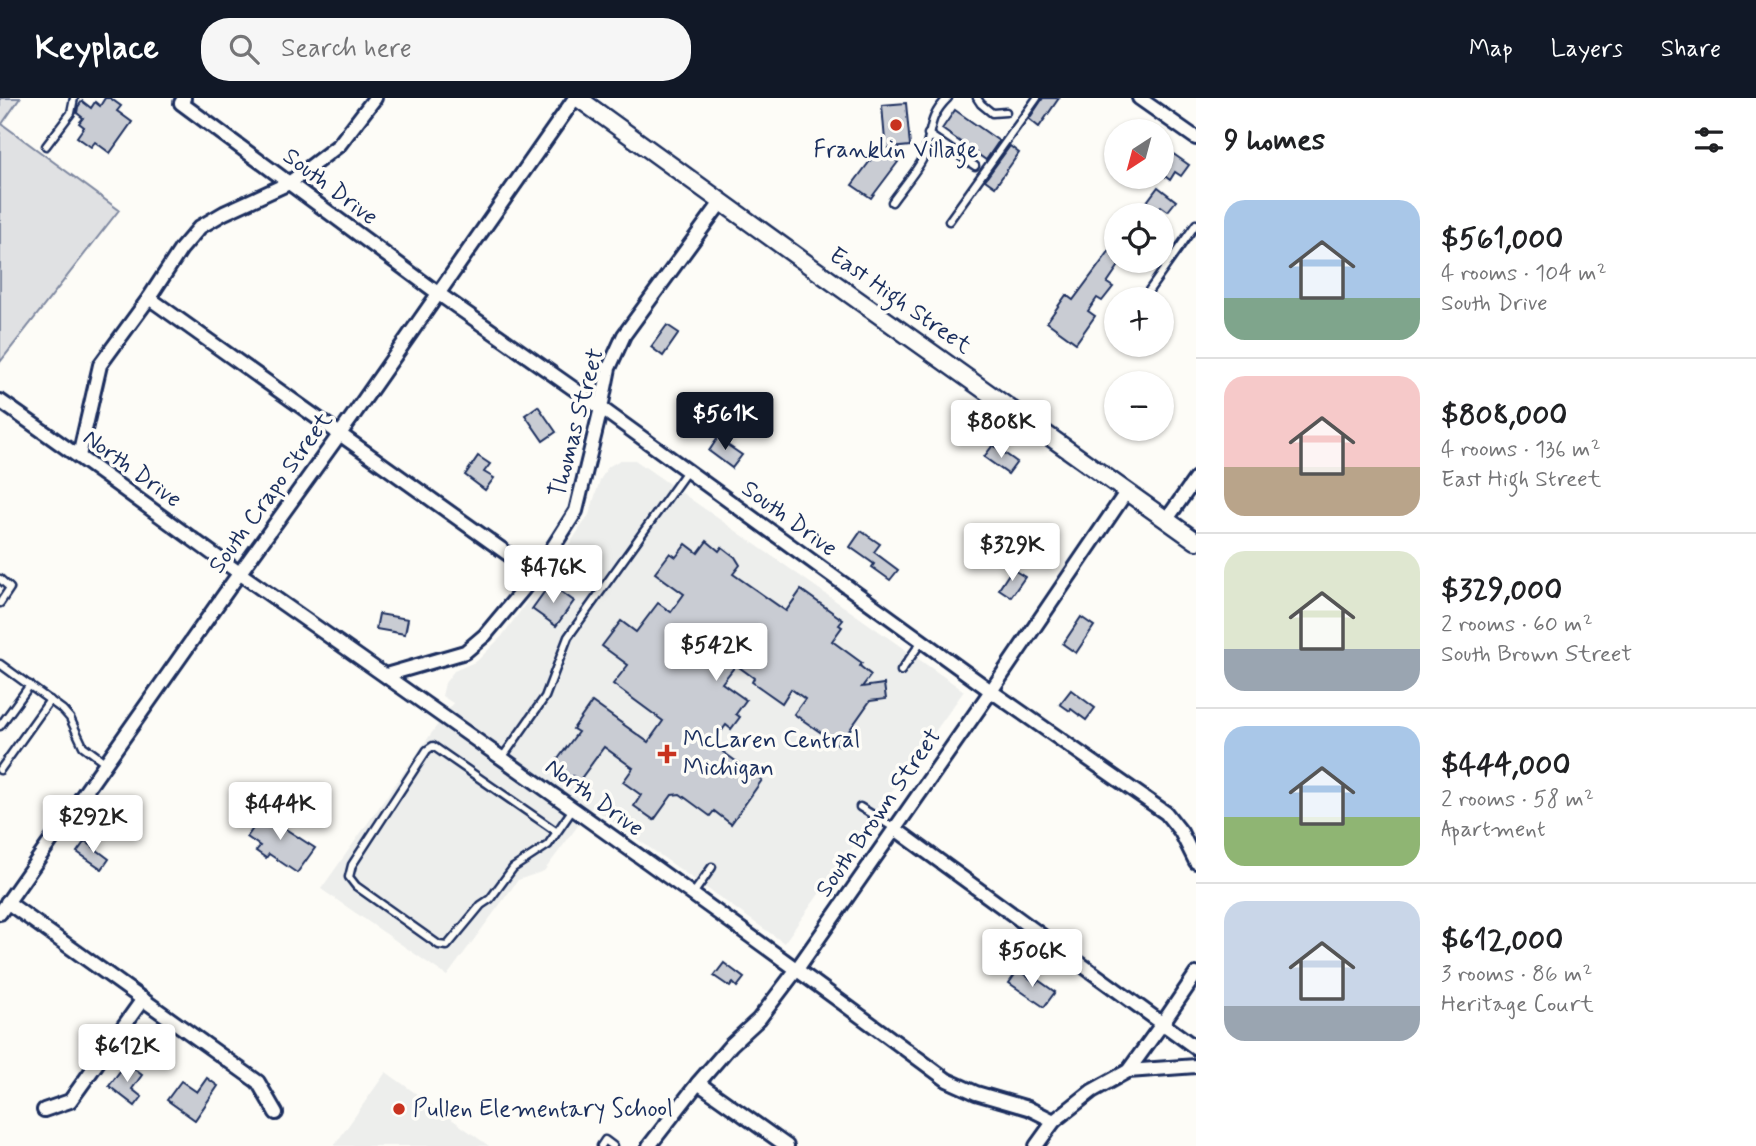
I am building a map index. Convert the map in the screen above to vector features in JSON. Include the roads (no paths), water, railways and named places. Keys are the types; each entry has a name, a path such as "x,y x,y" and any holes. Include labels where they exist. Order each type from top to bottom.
{"street":[{"name":"South Drive","path":"184,98 181,103 439,294 991,691 1166,813 1181,832 1196,862"},
{"path":"79,456 100,365 149,298 181,248 200,227 289,183 339,145 375,98"},
{"name":"East High Street","path":"576,98 1196,541"},
{"name":"South Crapo Street","path":"4,908 576,98"},
{"path":"1139,98 1196,138"},
{"name":"Thomas Street","path":"386,675 465,652 485,635 536,574 576,511 609,368 624,335 722,201"},
{"path":"149,298 536,574"},
{"name":"North Drive","path":"0,401 693,894 947,1080 976,1093 1028,1108 1054,1121"},
{"path":"1167,519 1196,478"},
{"name":"South Brown Street","path":"649,1146 698,1083 731,1045 759,1019 797,969 1127,491"},
{"path":"894,828 1196,1048"},
{"path":"4,908 143,999 258,1082 276,1113"},
{"path":"1036,1146 1054,1121 1092,1091 1128,1070 1196,974"},
{"path":"44,1110 71,1101 143,999"},
{"path":"1128,1070 1196,1066"},
{"path":"698,1083 787,1146"}],"lane":[{"path":"46,146 71,113 74,98"},
{"path":"892,202 923,159 930,124 948,98"},
{"path":"977,98 992,113 1006,112"},
{"path":"949,220 1037,98"},
{"path":"928,134 975,166"},
{"path":"1150,287 1196,224"},
{"path":"502,758 545,697 568,637 687,471"},
{"path":"0,579 10,588 0,603"},
{"path":"901,671 922,641"},
{"path":"0,664 63,710 70,718 83,746 106,763"},
{"path":"0,726 30,685"},
{"path":"0,770 50,700"},
{"path":"557,832 432,747 427,750 352,866 349,877 356,886 439,945 447,946 481,905 490,899 513,868 548,845 573,809"},
{"path":"860,807 894,828"},
{"path":"693,894 712,867"},
{"path":"603,1143 613,1146"}],"place":[{"name":"Franklin Village","path":"896,125"},
{"name":"McLaren Central Michigan","path":"667,754"},
{"name":"Pullen Elementary School","path":"399,1109"}]}
